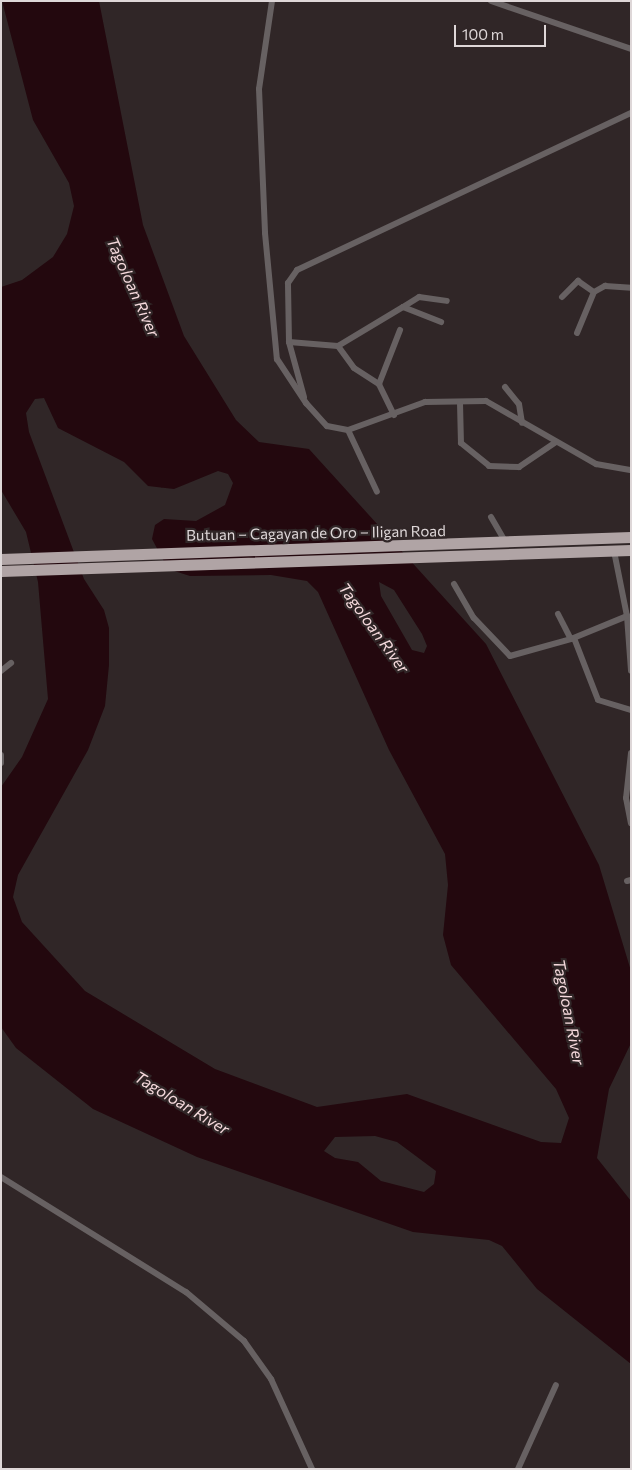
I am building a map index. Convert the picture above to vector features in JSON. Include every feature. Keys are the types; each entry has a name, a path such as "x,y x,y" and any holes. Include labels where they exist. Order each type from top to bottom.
{"highway":[{"name":"Butuan – Cagayan de Oro – Iligan Road","path":"1,559 631,537"},
{"name":"Butuan – Cagayan de Oro – Iligan Road","path":"1,571 631,550"}],"street":[{"path":"272,1 259,89 265,232 277,359 306,403 323,423 348,430 394,415 425,402 492,403 522,423 596,464 631,470"},
{"path":"491,1 631,49"},
{"path":"306,403 289,342 288,283 297,270 631,113"},
{"path":"562,297 578,281 594,292"},
{"path":"577,333 594,292 605,286 631,288"},
{"path":"289,342 338,346 418,298 447,301"},
{"path":"403,307 440,322"},
{"path":"379,384 400,330"},
{"path":"338,346 354,368 379,384 394,415"},
{"path":"505,387 519,404 522,423"},
{"path":"460,403 461,442 489,466 519,468 556,442"},
{"path":"348,430 377,492"},
{"path":"491,517 505,541"},
{"path":"614,551 627,616 631,671"},
{"path":"454,584 474,618 504,653 514,656 572,638 627,616"},
{"path":"558,614 572,638 598,700 631,710"},
{"path":"1,671 11,664"},
{"path":"631,753 626,798 631,824"},
{"path":"1,1177 186,1292 244,1341 271,1379 312,1469"},
{"path":"518,1469 556,1385"}],"water":[{"name":"Tagoloan River","path":"2,1 99,1 143,225 184,336 236,420 259,442 309,449 486,644 599,865 631,971 631,1043 609,1089 597,1158 631,1201 631,1364 537,1289 502,1246 489,1240 413,1232 197,1157 93,1109 16,1048 1,1027 1,787 22,757 48,699 38,582 26,532 1,490 1,287 22,280 53,257 67,234 74,206 69,183 33,120","holes":["44,398 58,428 124,462 148,486 174,489 218,471 228,474 233,483 225,505 196,521 164,519 155,525 152,539 168,569 190,576 271,575 307,581 318,592 389,750 445,854 448,885 443,935 451,965 556,1089 569,1118 561,1143 541,1142 407,1094 317,1107 215,1069 85,991 22,922 13,897 18,875 88,750 105,706 109,665 109,628 104,610 84,579 29,432 26,413 35,399","379,582 394,590 422,634 427,646 424,653 412,650 381,596","375,1136 397,1142 436,1171 434,1184 424,1192 381,1181 358,1162 335,1158 324,1151 335,1137"]}]}
